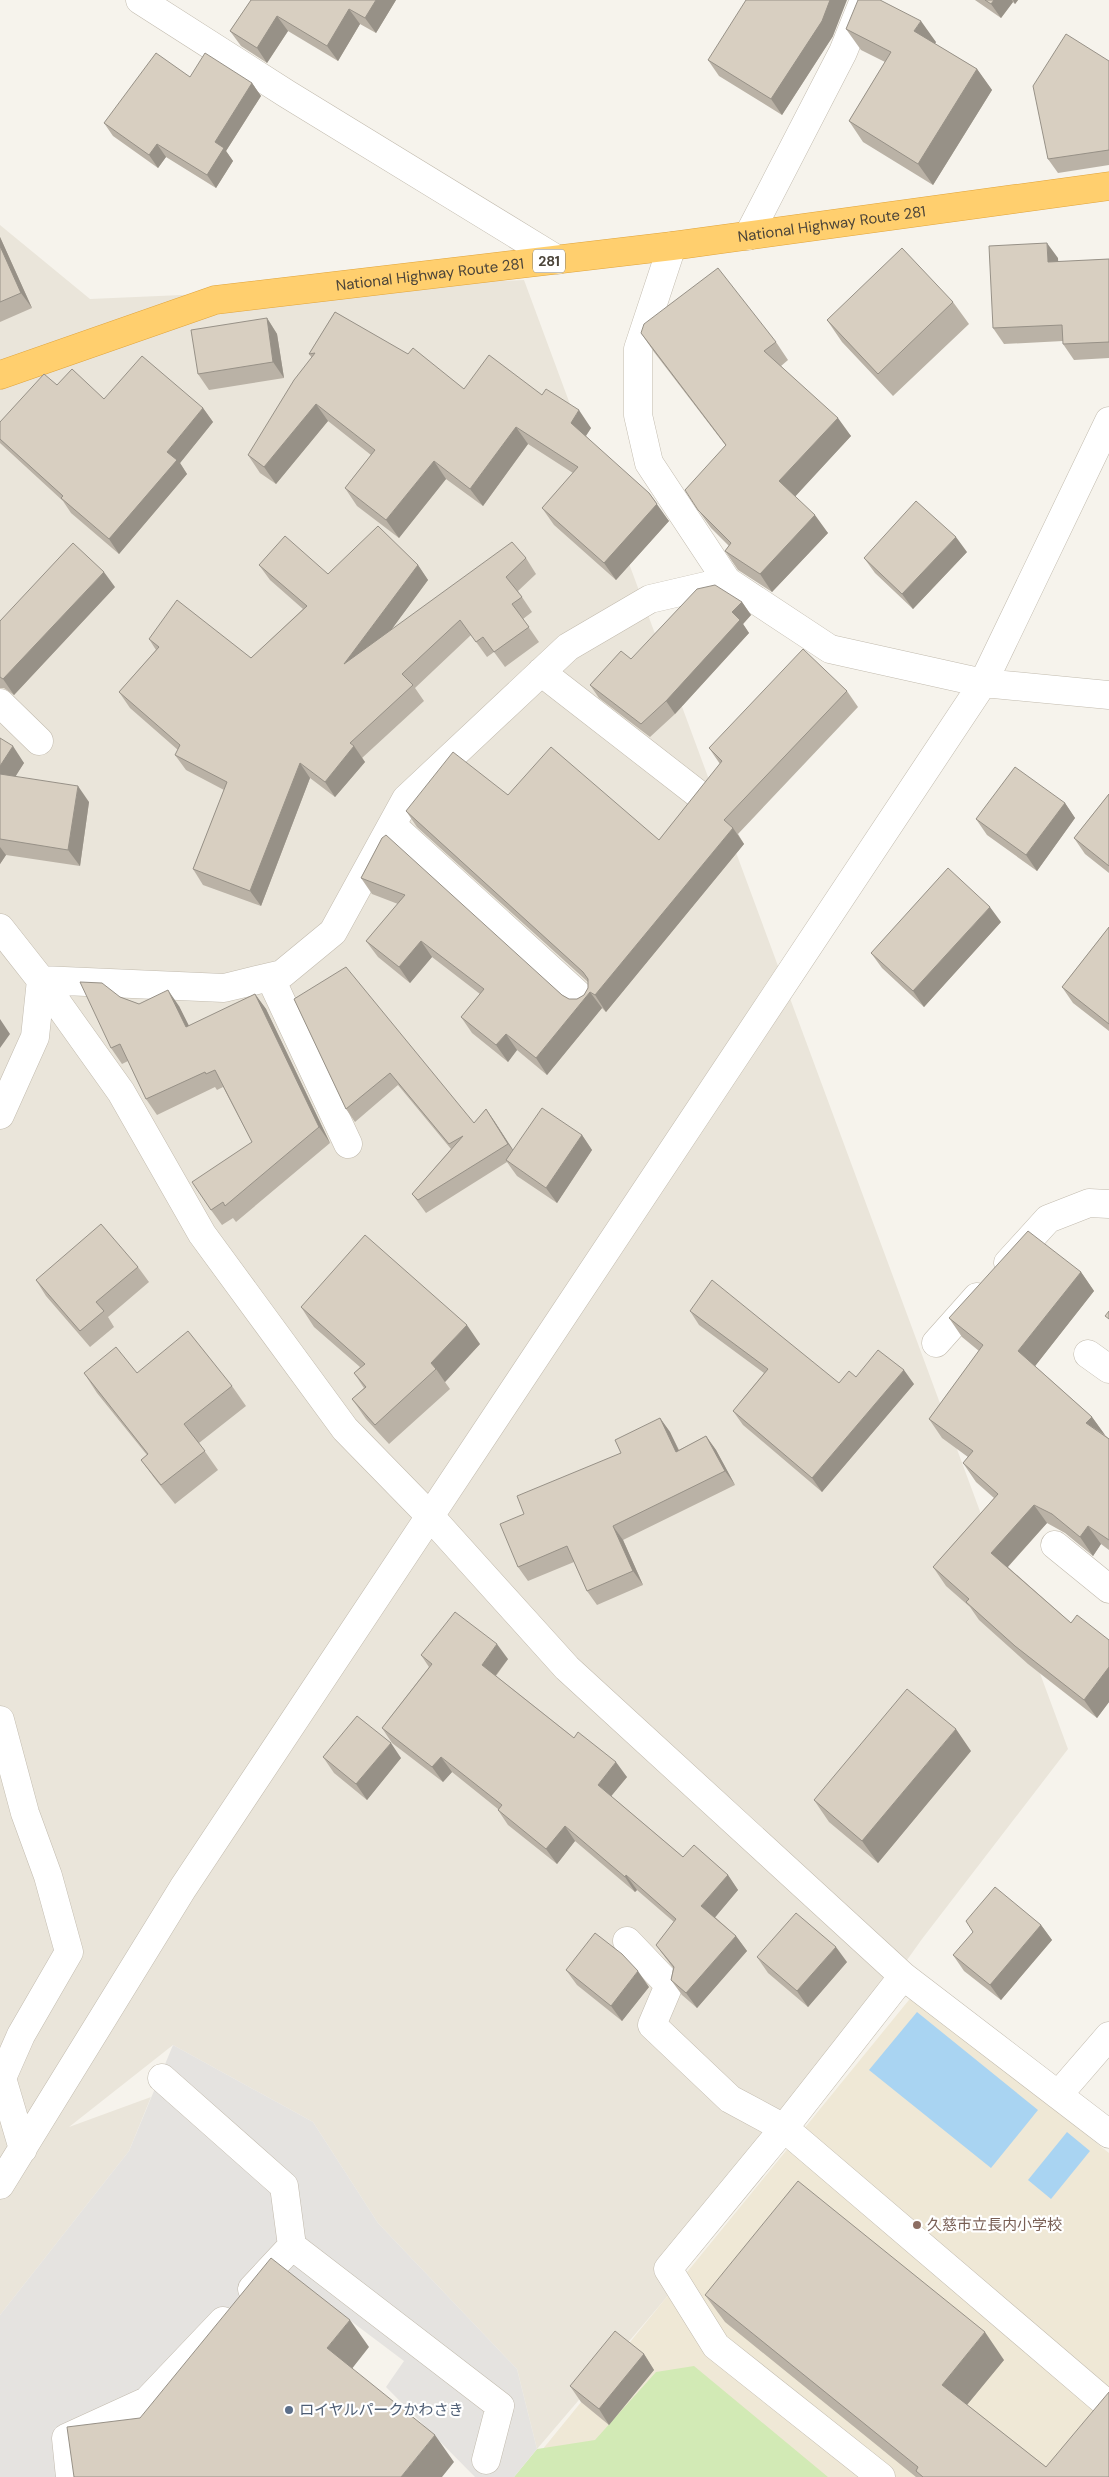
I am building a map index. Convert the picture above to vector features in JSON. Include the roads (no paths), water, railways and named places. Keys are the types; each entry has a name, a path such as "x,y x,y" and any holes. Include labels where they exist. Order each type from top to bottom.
{"highway":[{"name":"National Highway Route 281","path":"0,375 215,300 672,246 1109,186"}],"street":[{"path":"140,0 287,94 558,260"},
{"path":"748,236 843,52 864,0"},
{"path":"672,246 638,349 638,416 649,463 727,581 830,649 983,682 1109,695"},
{"path":"0,2185 183,1888 983,682 1109,421"},
{"path":"42,980 224,988 282,974 333,932 406,799 568,648 650,599 727,581"},
{"path":"541,672 698,794"},
{"path":"0,703 39,741"},
{"path":"392,826 584,1000"},
{"path":"0,928 42,980 121,1092 202,1234 346,1429 429,1515 568,1668 903,1976 1109,2134"},
{"path":"270,977 348,1144"},
{"path":"0,1115 35,1037 42,980"},
{"path":"936,1343 1048,1219 1089,1203 1109,1204"},
{"path":"1055,1545 1109,1589"},
{"path":"0,1720 24,1813 48,1876 70,1952 22,2035 2,2078 23,2149"},
{"path":"627,1941 669,1985 652,2026 730,2099 784,2128 1106,2403"},
{"path":"881,2477 716,2346 668,2269 784,2128 903,1976"},
{"path":"1058,2094 1109,2036"},
{"path":"162,2078 284,2186 292,2246 500,2406 486,2460"},
{"path":"70,2477 66,2438 147,2401 292,2246"}],"water":[{"path":"917,2012 1038,2110 991,2168 869,2070"},
{"path":"1067,2132 1090,2151 1051,2199 1028,2180"}],"place":[{"name":"久慈市立長内小学校","path":"917,2225"},
{"name":"ロイヤルパークかわさき","path":"289,2410"}]}
